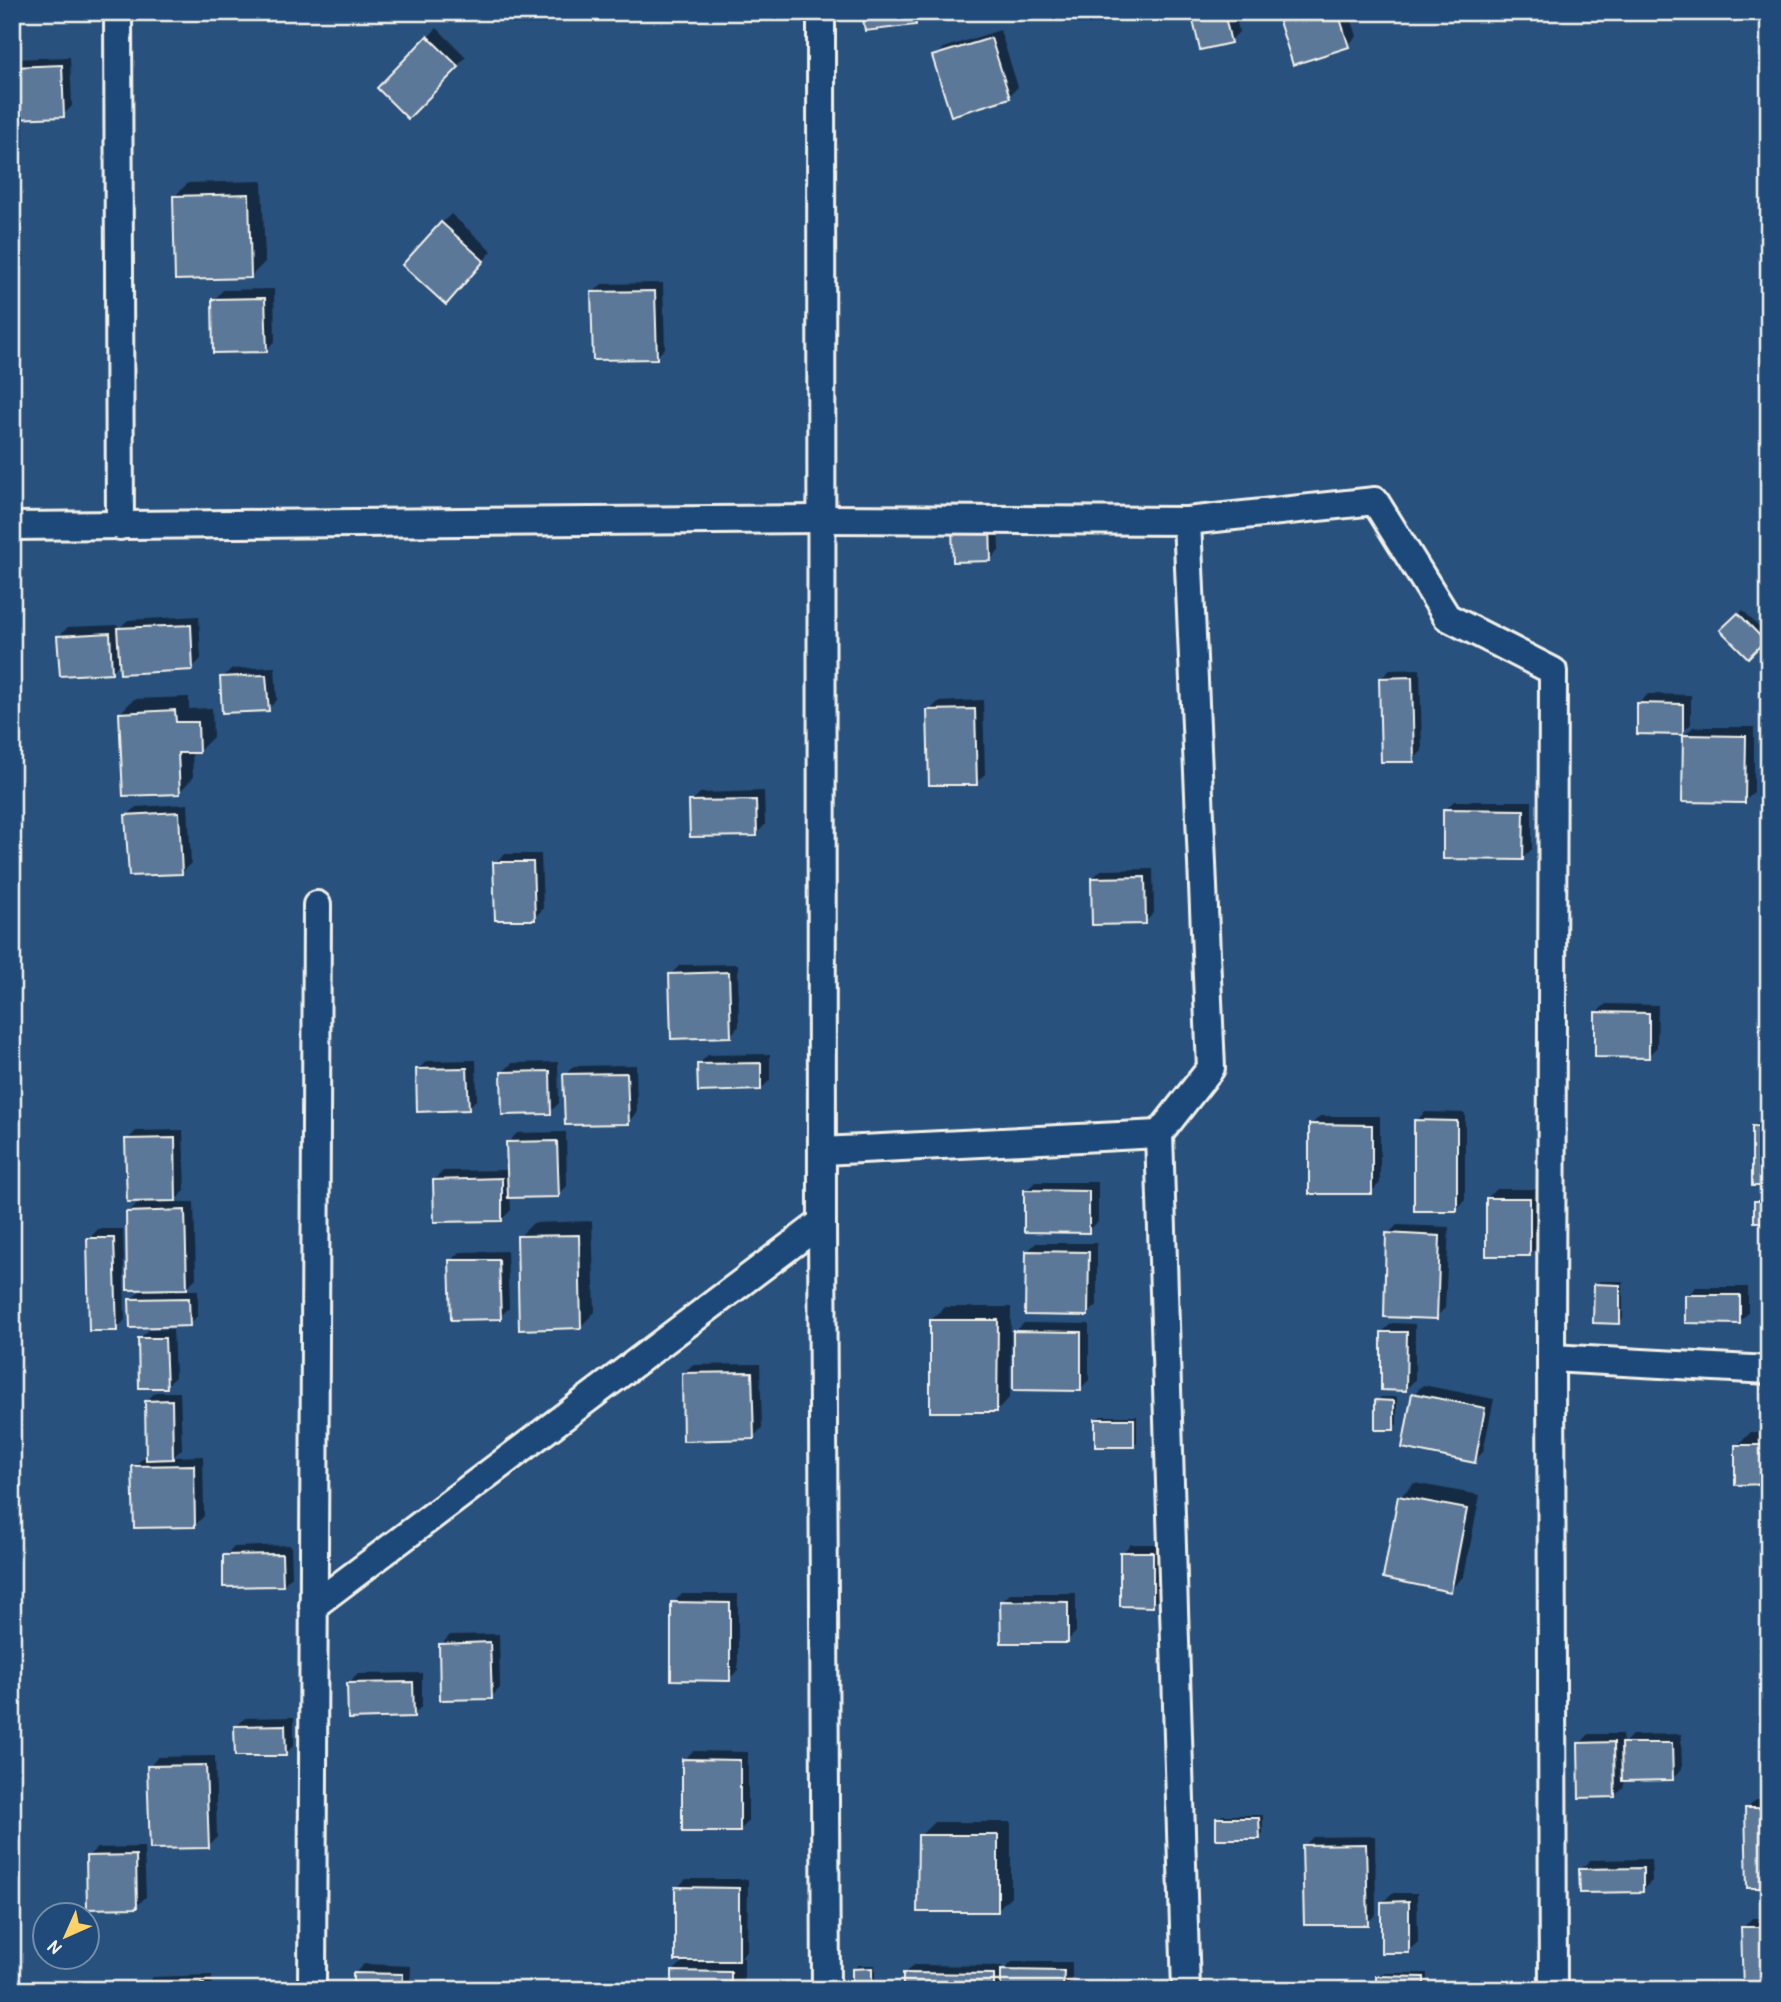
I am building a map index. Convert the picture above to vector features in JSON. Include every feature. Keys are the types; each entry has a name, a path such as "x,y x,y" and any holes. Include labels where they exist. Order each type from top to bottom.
{"street":[{"path":"118,12 120,526"},
{"path":"821,12 826,1990"},
{"path":"12,526 821,519 1187,521 1375,501 1447,617 1553,671 1553,1990"},
{"path":"1186,1990 1159,1134 1210,1068 1187,521"},
{"path":"312,1990 317,905"},
{"path":"822,1151 1159,1134"},
{"path":"313,1606 822,1222"},
{"path":"1551,1357 1769,1370"}],"building":[{"path":"862,12 914,12 916,25 865,31"},
{"path":"1191,12 1224,12 1231,43 1200,50"},
{"path":"1276,12 1338,12 1349,47 1293,65"},
{"path":"427,36 459,67 408,119 377,88"},
{"path":"991,38 1010,98 951,116 932,56"},
{"path":"62,65 64,117 12,119 12,67"},
{"path":"249,194 251,278 175,280 173,196"},
{"path":"441,222 484,261 446,305 402,265"},
{"path":"655,291 657,359 593,360 591,292"},
{"path":"265,298 267,352 213,353 212,299"},
{"path":"990,524 991,561 953,562 952,525"},
{"path":"1738,613 1765,641 1748,658 1720,630"},
{"path":"191,625 193,670 120,674 117,628"},
{"path":"110,633 112,673 60,676 57,636"},
{"path":"266,675 269,711 222,713 220,677"},
{"path":"1412,677 1414,762 1381,762 1379,678"},
{"path":"1637,703 1683,704 1683,735 1637,734"},
{"path":"975,709 977,785 929,785 927,710"},
{"path":"175,710 176,722 198,722 199,753 178,753 180,794 123,796 119,713"},
{"path":"1683,735 1746,736 1745,803 1682,802"},
{"path":"756,800 757,836 690,837 689,801"},
{"path":"1443,809 1524,810 1523,860 1443,859"},
{"path":"179,812 182,874 129,876 125,815"},
{"path":"493,862 533,862 535,920 495,920"},
{"path":"1145,877 1146,924 1092,925 1091,878"},
{"path":"729,972 731,1037 671,1039 669,974"},
{"path":"1595,1012 1649,1013 1649,1058 1595,1057"},
{"path":"1765,1047 1769,1047 1769,1091 1765,1091"},
{"path":"761,1063 761,1090 698,1092 697,1064"},
{"path":"467,1068 469,1110 417,1112 416,1069"},
{"path":"550,1071 551,1114 502,1115 501,1072"},
{"path":"627,1073 629,1124 565,1125 563,1074"},
{"path":"1414,1120 1457,1121 1457,1211 1414,1211"},
{"path":"1309,1124 1372,1125 1372,1194 1309,1194"},
{"path":"1752,1126 1769,1127 1769,1186 1752,1186"},
{"path":"175,1138 176,1201 127,1202 125,1139"},
{"path":"557,1141 559,1197 508,1198 506,1142"},
{"path":"502,1178 502,1221 434,1222 433,1180"},
{"path":"1024,1190 1089,1191 1089,1233 1024,1232"},
{"path":"1486,1198 1530,1198 1530,1256 1486,1256"},
{"path":"1754,1201 1769,1201 1769,1222 1754,1222"},
{"path":"185,1210 187,1289 127,1290 126,1212"},
{"path":"1386,1233 1440,1236 1437,1319 1384,1317"},
{"path":"579,1235 581,1328 519,1330 517,1236"},
{"path":"87,1238 114,1238 117,1331 89,1331"},
{"path":"1026,1251 1089,1252 1088,1316 1025,1315"},
{"path":"449,1260 499,1260 501,1319 451,1320"},
{"path":"1594,1284 1620,1285 1620,1324 1593,1323"},
{"path":"1685,1295 1740,1295 1740,1324 1685,1323"},
{"path":"189,1298 190,1326 130,1328 129,1299"},
{"path":"930,1320 998,1320 997,1412 930,1412"},
{"path":"1013,1331 1081,1332 1081,1391 1013,1390"},
{"path":"1381,1332 1407,1332 1406,1391 1381,1390"},
{"path":"138,1338 165,1338 167,1388 139,1388"},
{"path":"752,1372 754,1439 683,1441 682,1373"},
{"path":"1412,1393 1485,1408 1475,1463 1402,1448"},
{"path":"172,1400 173,1459 146,1460 145,1401"},
{"path":"1375,1400 1394,1401 1394,1430 1375,1430"},
{"path":"1095,1419 1134,1419 1134,1447 1095,1447"},
{"path":"1735,1445 1769,1445 1769,1484 1735,1485"},
{"path":"194,1465 195,1527 134,1528 132,1466"},
{"path":"1398,1496 1467,1509 1451,1592 1383,1578"},
{"path":"1120,1552 1153,1552 1153,1607 1120,1606"},
{"path":"282,1554 283,1586 223,1587 223,1555"},
{"path":"1000,1601 1068,1602 1068,1643 1001,1643"},
{"path":"671,1602 730,1603 730,1681 671,1680"},
{"path":"490,1642 492,1699 440,1700 439,1644"},
{"path":"413,1682 414,1717 348,1719 347,1683"},
{"path":"285,1725 286,1756 235,1756 234,1726"},
{"path":"1614,1742 1615,1797 1579,1798 1578,1743"},
{"path":"1621,1743 1672,1743 1673,1780 1622,1781"},
{"path":"682,1759 740,1760 740,1832 682,1832"},
{"path":"206,1765 209,1848 150,1849 147,1766"},
{"path":"1745,1808 1769,1808 1769,1888 1747,1888"},
{"path":"1216,1818 1259,1818 1260,1839 1216,1839"},
{"path":"918,1835 998,1835 998,1912 917,1912"},
{"path":"1366,1844 1368,1925 1304,1925 1302,1845"},
{"path":"136,1855 137,1908 102,1909 102,1900 87,1900 86,1856"},
{"path":"1643,1868 1643,1892 1580,1893 1579,1869"},
{"path":"675,1887 739,1888 739,1961 675,1961"},
{"path":"1409,1901 1409,1953 1381,1953 1381,1902"},
{"path":"1741,1927 1769,1927 1769,1988 1743,1989"},
{"path":"872,1968 872,1990 852,1990 852,1969"},
{"path":"1001,1970 1064,1971 1063,1990 1001,1990"},
{"path":"672,1971 731,1972 731,1990 672,1990"},
{"path":"353,1973 403,1974 402,1990 353,1990"},
{"path":"903,1973 994,1974 994,1990 903,1990"},
{"path":"1376,1976 1424,1977 1424,1990 1376,1990"},
{"path":"204,1984 204,1990 142,1990 142,1985"}]}
